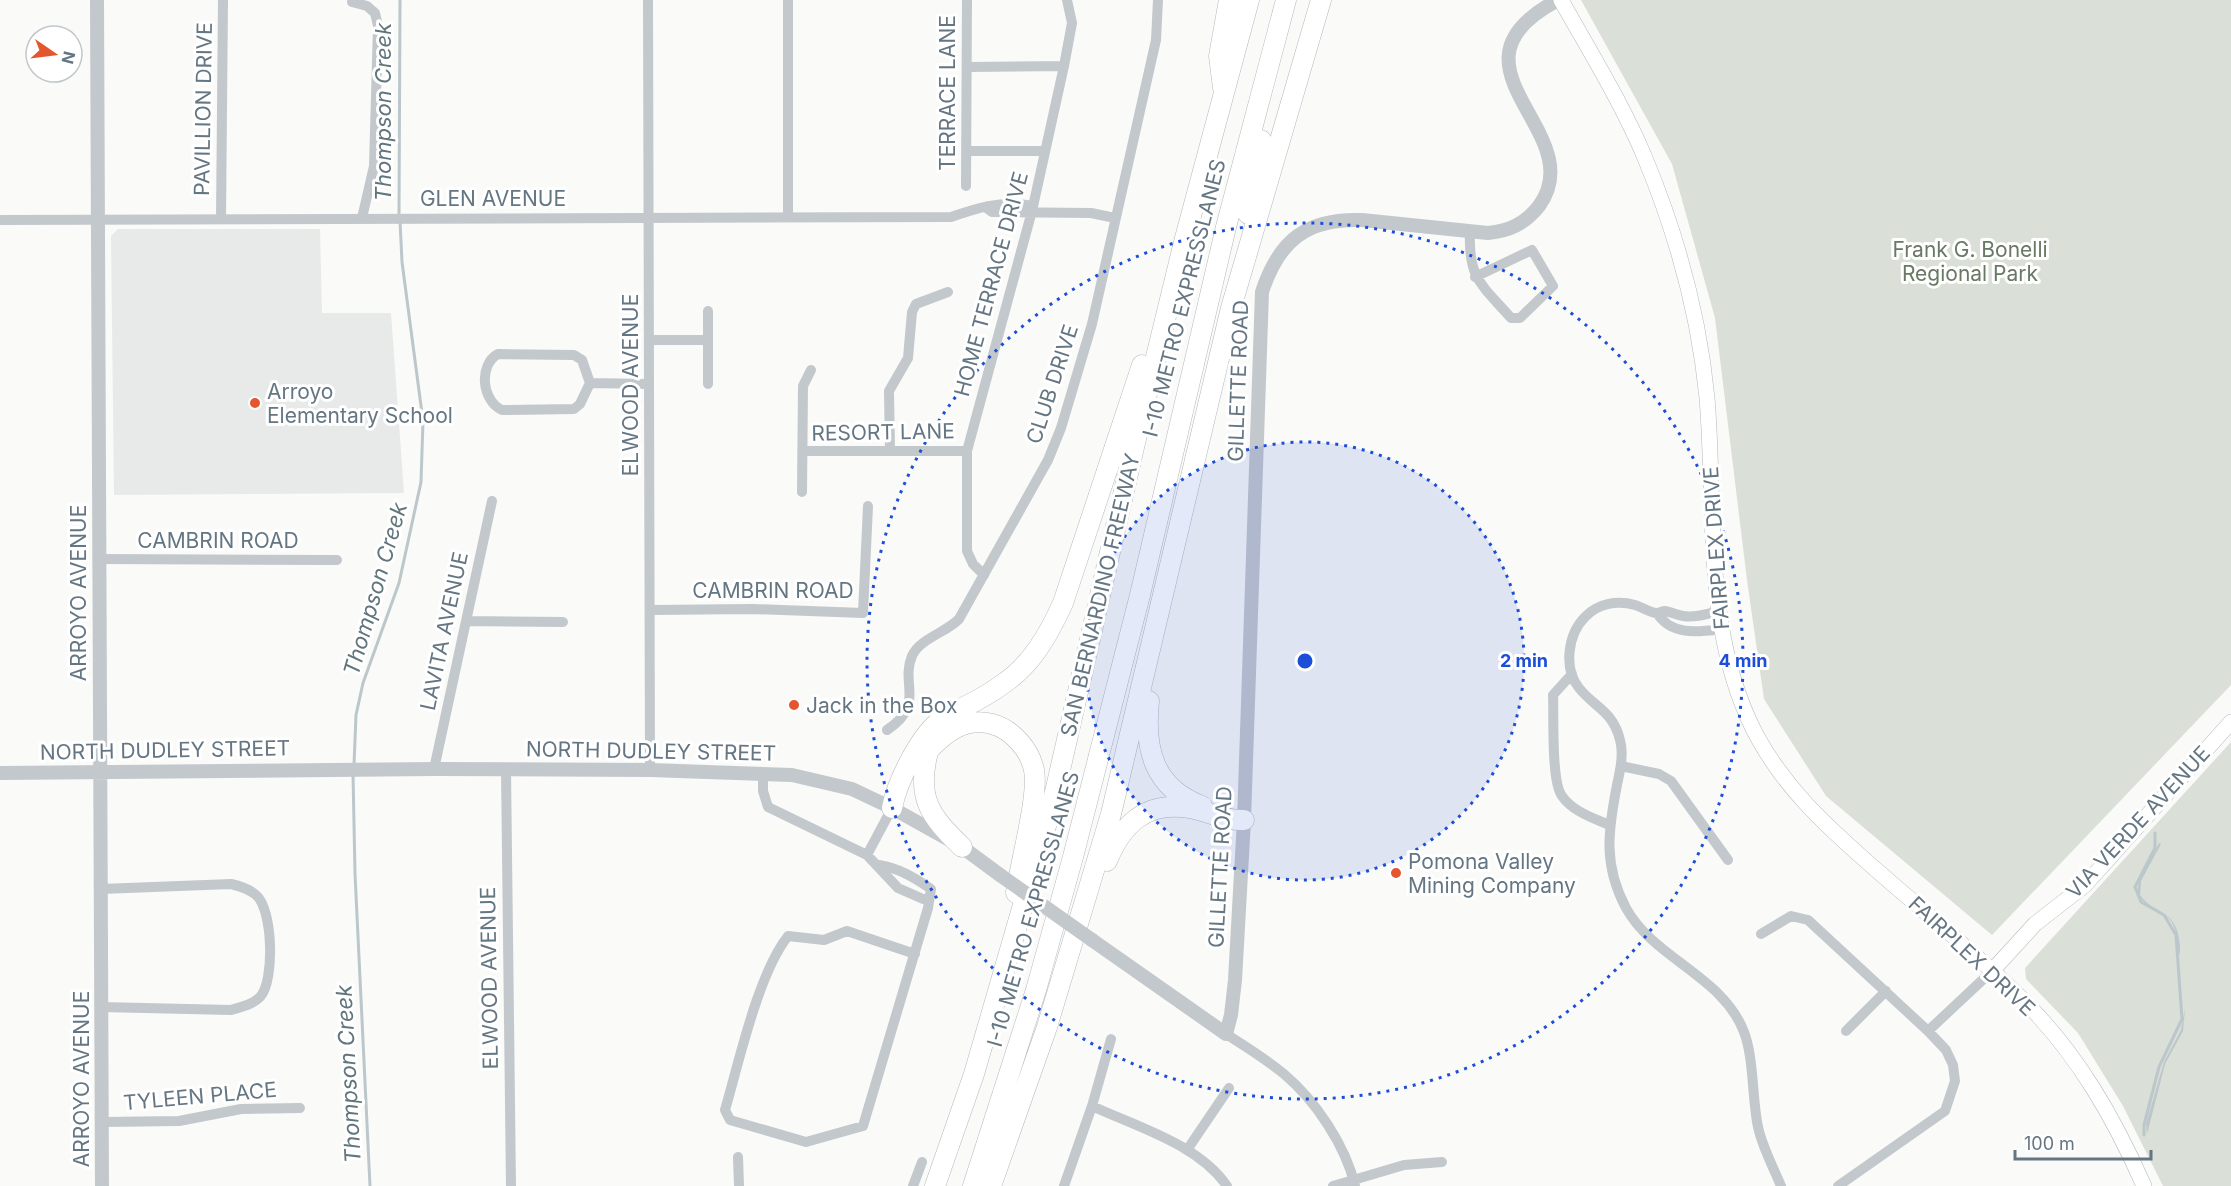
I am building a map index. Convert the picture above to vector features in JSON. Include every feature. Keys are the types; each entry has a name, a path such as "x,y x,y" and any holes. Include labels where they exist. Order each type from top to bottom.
{"highway":[{"path":"1224,96 1219,56 1229,0"},
{"name":"SAN BERNARDINO FREEWAY","path":"935,1186 974,1074 1052,805 1134,443 1185,238 1249,0"},
{"name":"I-10 METRO EXPRESSLANES","path":"948,1186 1002,1023 1064,807 1162,380 1262,0"},
{"path":"990,1186 1047,1027 1111,814 1231,308 1321,0"},
{"path":"1231,308 1281,3"},
{"name":"SAN BERNARDINO FREEWAY","path":"974,1186 1042,968 1140,595 1281,3"},
{"path":"892,808 895,794 923,739 933,727 1009,680 1031,659 1053,626 1063,603 1185,238"},
{"name":"I-10 METRO EXPRESSLANES","path":"960,1186 1038,937 1119,622 1140,595"},
{"path":"1157,617 1146,723 1152,758 1167,783 1189,801 1236,815 1244,820"},
{"path":"892,808 903,799 928,752 955,727 983,722 998,726 1010,733 1030,757 1034,772 1034,790 1003,976"},
{"path":"928,752 923,775 929,810 936,822 962,848"},
{"path":"1071,948 1114,843 1132,819 1156,808 1171,807 1189,808 1234,820 1244,820"}],"main road":[{"name":"FAIRPLEX DRIVE","path":"1559,0 1612,90 1644,156 1670,222 1685,274 1697,329 1707,399 1714,576 1721,629 1733,679 1748,718 1768,757 1790,786 1840,839 1992,971 2028,1005 2077,1062 2108,1109 2144,1186"},
{"name":"VIA VERDE AVENUE","path":"1992,971 2035,924 2085,885 2231,722"}],"street":[{"name":"ARROYO AVENUE","path":"97,0 102,1186"},
{"name":"PAVILLION DRIVE","path":"221,219 223,0"},
{"name":"ELWOOD AVENUE","path":"648,0 650,770"},
{"path":"788,0 788,216"},
{"name":"TERRACE LANE","path":"966,186 967,0"},
{"name":"HOME TERRACE DRIVE","path":"984,575 973,564 967,551 967,451 1032,212 1072,23 1067,0"},
{"name":"CLUB DRIVE","path":"887,730 905,713 910,699 912,654 919,647 951,628 959,619 1059,436 1092,324 1156,40 1158,0"},
{"name":"GILLETTE ROAD","path":"1226,1034 1232,1015 1235,981 1244,820 1262,292 1269,271 1279,253 1291,240 1314,226 1341,219 1470,232 1503,231 1519,225 1532,215 1548,187 1550,157 1545,141 1512,85 1509,62 1515,36 1525,21 1559,0"},
{"path":"352,3 366,6 375,13 378,26 374,166 362,218"},
{"path":"967,67 1064,66"},
{"path":"967,151 1045,151"},
{"name":"GLEN AVENUE","path":"0,220 951,217 986,207 992,212 1027,205 1032,212 1091,213 1115,218"},
{"path":"1470,232 1470,259 1474,277 1511,318 1520,318 1553,286 1532,250 1474,277"},
{"path":"890,451 890,391 908,358 912,312 916,303 938,297 948,291"},
{"path":"708,311 708,384"},
{"path":"649,340 708,340"},
{"path":"498,354 574,355 582,360 590,383 580,404 574,409 502,410 488,399 485,367 490,358 498,354"},
{"path":"803,451 803,386 812,370"},
{"path":"590,383 649,384"},
{"name":"RESORT LANE","path":"802,492 803,451 967,451"},
{"name":"LAVITA AVENUE","path":"434,769 492,501"},
{"name":"CAMBRIN ROAD","path":"651,610 753,609 862,613 868,506"},
{"name":"CAMBRIN ROAD","path":"99,559 337,560"},
{"path":"1721,629 1695,632 1682,630 1669,626 1657,613 1623,603 1610,603 1591,611 1572,636 1570,657 1572,674 1579,688 1606,711 1616,726 1621,743 1621,766 1609,825 1609,861 1627,910 1643,932 1717,992 1731,1009 1744,1033 1758,1128 1781,1186"},
{"path":"1657,613 1664,611 1684,616 1697,616 1719,611"},
{"path":"1682,630 1684,616"},
{"path":"466,621 563,622"},
{"path":"1572,674 1553,695 1556,779 1561,796 1586,815 1609,825"},
{"path":"1621,766 1659,774 1671,781 1728,860"},
{"name":"NORTH DUDLEY STREET","path":"0,772 346,769 650,770 763,772 823,780 852,789 892,808 962,848 1226,1034"},
{"name":"ELWOOD AVENUE","path":"506,770 511,1186"},
{"path":"763,772 763,791 768,807 867,855 879,865 888,880 898,888 923,899 930,897"},
{"path":"867,855 892,808"},
{"path":"879,865 894,867 931,889 915,954 863,1126 806,1142 730,1120 725,1110 741,1054 769,969 778,948 788,936 824,940 847,931 915,954"},
{"path":"898,888 907,875"},
{"path":"101,889 231,884 243,887 257,896 266,909 268,973 261,996 249,1005 231,1010 101,1007"},
{"path":"1761,933 1791,916 1808,920 1928,1031 1946,1050 1953,1065 1955,1081 1945,1111 1934,1122 1897,1142 1838,1186"},
{"path":"1928,1031 1992,971"},
{"path":"1846,1031 1886,991"},
{"path":"1226,1034 1285,1075 1314,1106 1337,1142 1355,1183"},
{"path":"1064,1186 1092,1106 1111,1039"},
{"path":"1187,1150 1229,1088"},
{"path":"1092,1106 1187,1150 1221,1178 1227,1186"},
{"name":"TYLEEN PLACE","path":"103,1122 179,1121 241,1110 300,1108"},
{"path":"738,1157 739,1186"},
{"path":"913,1186 922,1162"},
{"path":"1333,1186 1355,1183 1404,1166 1442,1162"}],"shaded area":[{"name":"Arroyo Elementary School","path":"118,229 320,229 322,313 391,313 404,493 114,495 111,236"},
{"path":"2159,843 2161,844 2141,881 2140,895 2173,922 2179,939 2178,957 2178,943 2171,921 2144,902 2138,892 2142,875"},
{"path":"2185,1008 2183,1031 2165,1064 2147,1134 2146,1124 2164,1062 2181,1030"}],"green space":[{"name":"Frank G. Bonelli Regional Park","path":"1581,0 2231,0 2231,685 1992,935 1826,796 1764,699 1715,318 1672,164"},
{"path":"2231,742 2231,1186 2163,1186 2123,1106 2078,1033 2026,979 2025,968"}],"waterway":[{"name":"Thompson Creek","path":"399,215 400,0"},
{"name":"Thompson Creek","path":"354,765 356,715 363,683 399,583 421,482 423,421 402,262 400,221"},
{"name":"Thompson Creek","path":"353,774 355,874 370,1186"},
{"path":"2144,1135 2144,1125 2159,1067 2182,1019 2176,935 2164,915 2141,902 2135,887 2155,848 2155,833"}],"place":[{"name":"Arroyo Elementary School","path":"255,403"},
{"name":"Jack in the Box","path":"794,705"},
{"name":"Pomona Valley Mining Company","path":"1396,873"}]}
